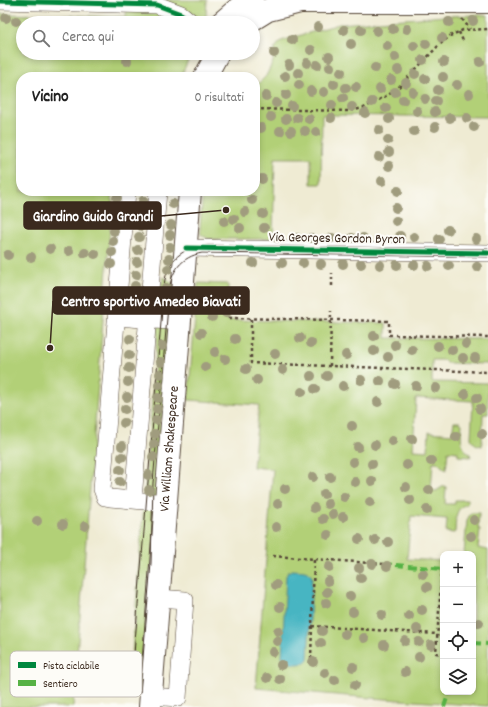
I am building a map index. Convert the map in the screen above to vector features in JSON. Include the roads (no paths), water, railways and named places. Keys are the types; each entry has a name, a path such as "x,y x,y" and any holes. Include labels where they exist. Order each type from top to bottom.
{"main road":[{"path":"229,16 242,5 252,0"},
{"path":"258,16 268,10 300,2 456,7 488,2"},
{"path":"198,72 200,60"},
{"path":"208,72 214,60"},
{"name":"Via William Shakespeare","path":"150,702 167,503 190,196"}],"street":[{"path":"0,2 157,5 183,16"},
{"path":"127,196 102,489 105,497 167,503"},
{"path":"133,500 158,196"},
{"name":"Via Georges Gordon Byron","path":"186,248 488,253"},
{"path":"117,317 181,322"}],"water":[{"path":"292,570 306,572 312,577 308,659 306,662 299,664 291,663 282,656 286,576 288,572"}],"tram line":[{"path":"134,651 164,285 166,276 173,261 184,252 199,246 208,245 488,249"},
{"path":"169,292 172,278 178,266 188,258 202,253 488,257"},
{"path":"142,669 151,563 153,483 168,306"}],"place":[{"name":"Giardino Guido Grandi","path":"226,210"},
{"name":"Centro sportivo Amedeo Biavati","path":"50,348"}]}
